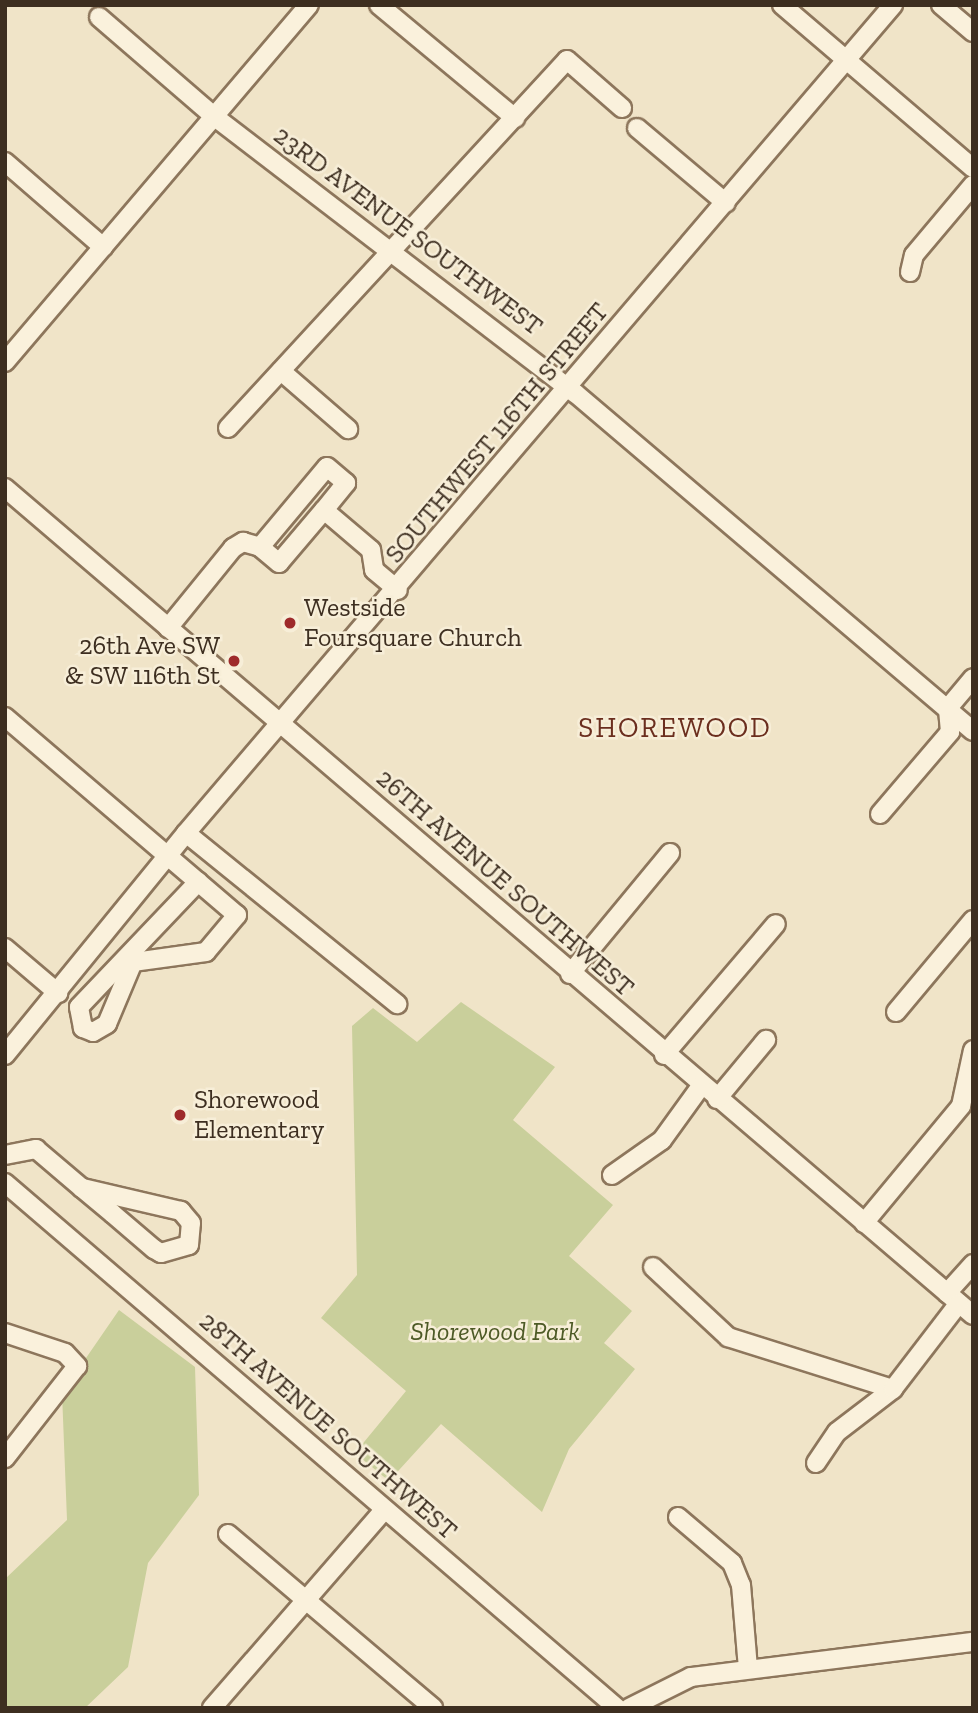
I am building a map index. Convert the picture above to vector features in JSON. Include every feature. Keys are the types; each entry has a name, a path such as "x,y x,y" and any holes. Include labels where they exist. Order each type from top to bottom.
{"street":[{"path":"5,362 309,5"},
{"path":"379,5 515,118"},
{"path":"782,5 973,168"},
{"name":"SOUTHWEST 116TH STREET","path":"5,1055 186,833 282,727 893,5"},
{"path":"941,5 973,32"},
{"name":"23RD AVENUE SOUTHWEST","path":"99,18 215,117 569,388 973,731"},
{"path":"228,428 567,60 622,108"},
{"path":"637,128 726,203"},
{"path":"5,162 103,247"},
{"path":"910,272 914,255 973,185"},
{"path":"281,371 348,429"},
{"path":"168,628 233,548 243,542 260,547 279,563 346,483 327,467 260,547"},
{"name":"26TH AVENUE SOUTHWEST","path":"5,488 664,1055 960,1304"},
{"path":"324,510 371,550 374,570 398,590"},
{"path":"880,814 950,732 948,708 973,678"},
{"path":"5,718 237,915 206,952 148,950 79,1007 83,1028 98,1031 107,1024 124,971 148,950 198,882"},
{"path":"186,833 397,1003"},
{"path":"570,974 670,853"},
{"path":"896,1012 973,920"},
{"path":"664,1055 776,924"},
{"path":"5,948 58,992"},
{"path":"717,1100 765,1040"},
{"path":"864,1223 961,1106 973,1051"},
{"path":"612,1175 662,1140 701,1086"},
{"path":"5,1155 36,1149 82,1188 113,1214 161,1253 183,1250 192,1238 191,1223 181,1211 82,1188"},
{"name":"28TH AVENUE SOUTHWEST","path":"5,1183 617,1708"},
{"path":"816,1463 837,1432 893,1389 960,1304 973,1264"},
{"path":"653,1266 728,1337 893,1389"},
{"path":"5,1334 65,1353 76,1366 5,1458"},
{"path":"212,1708 384,1510"},
{"path":"678,1517 732,1563 741,1585 748,1669"},
{"path":"229,1534 304,1601 433,1708"},
{"path":"629,1708 691,1677 973,1642"}],"green space":[{"name":"Shorewood Park","path":"461,1002 555,1067 513,1120 613,1205 569,1256 632,1311 604,1343 635,1369 569,1449 542,1512 441,1424 389,1481 355,1453 406,1391 321,1318 357,1275 352,1026 373,1008 417,1042"},
{"path":"119,1310 195,1367 199,1495 148,1563 128,1667 85,1708 5,1708 5,1579 67,1520 62,1393"}],"place":[{"name":"Westside Foursquare Church","path":"290,623"},
{"name":"26th Ave SW & SW 116th St","path":"234,661"},
{"name":"Shorewood Elementary","path":"180,1115"}],"district":[{"name":"SHOREWOOD","path":"675,728"}]}
